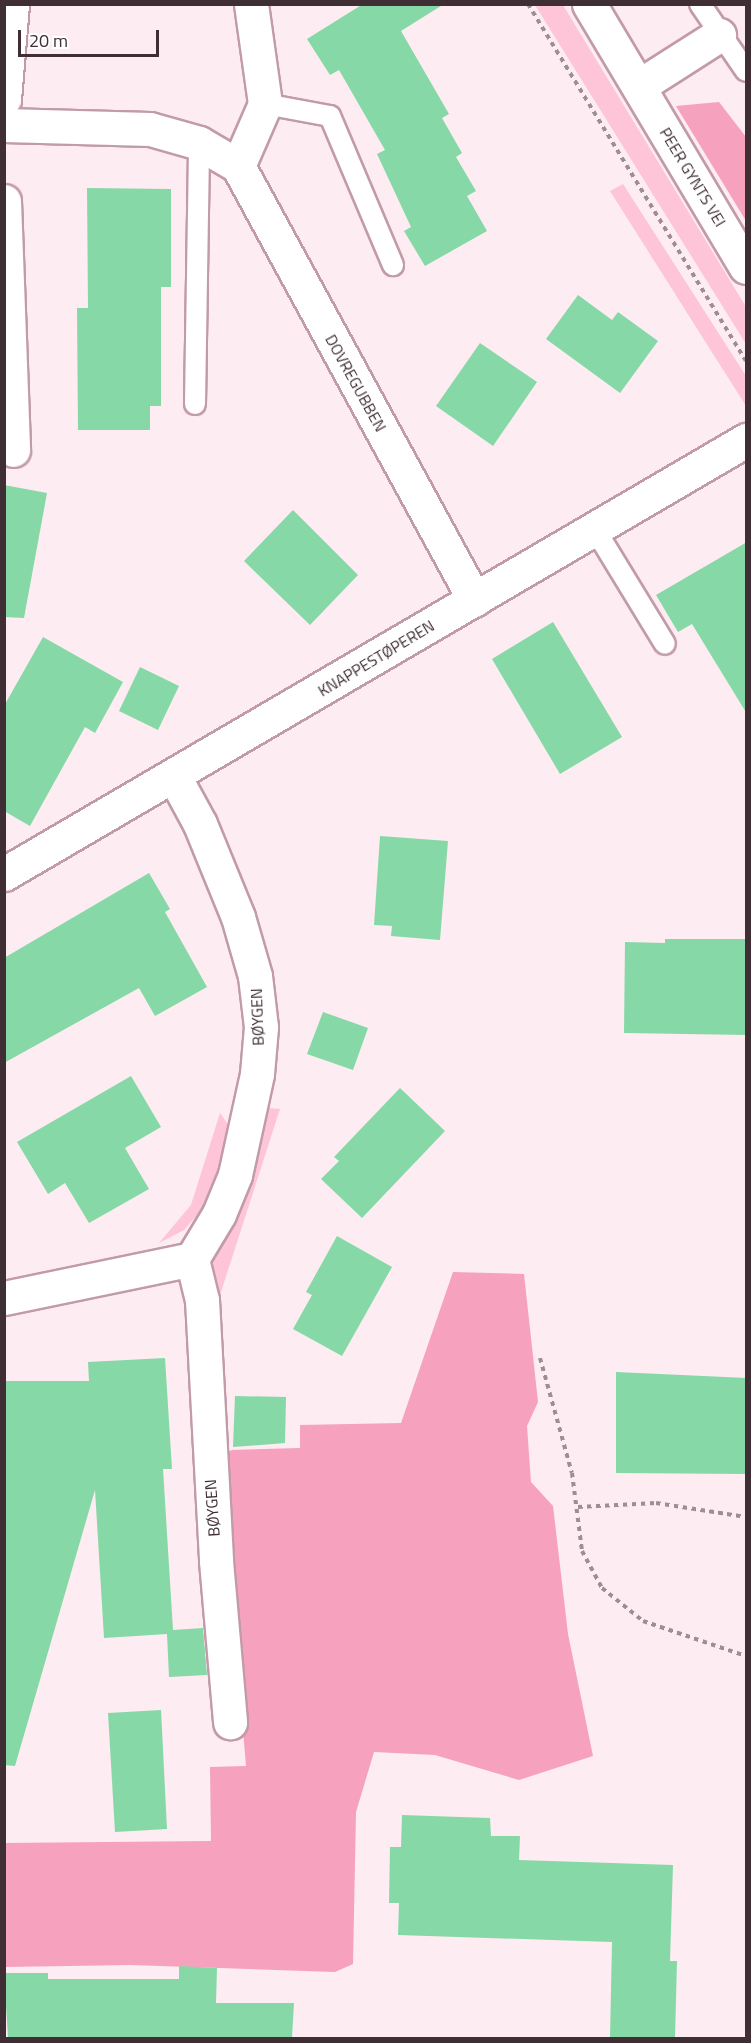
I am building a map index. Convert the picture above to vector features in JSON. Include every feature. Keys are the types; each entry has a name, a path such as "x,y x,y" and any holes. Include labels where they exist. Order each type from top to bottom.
{"street":[{"path":"4,99 12,4"},
{"path":"4,125 150,129 199,143 238,166 266,104 251,4"},
{"name":"PEER GYNTS VEI","path":"589,4 747,267"},
{"path":"639,86 719,35"},
{"name":"DOVREGUBBEN","path":"238,166 475,600"},
{"path":"4,201 13,450"},
{"name":"KNAPPESTØPEREN","path":"4,874 175,778 747,440"},
{"name":"BØYGEN","path":"175,778 200,824 238,917 255,976 261,1027 257,1074 235,1175 219,1214 192,1259 202,1300 216,1561 230,1722"},
{"path":"4,1298 192,1259"}],"lane":[{"path":"700,4 719,35 747,71"},
{"path":"266,104 330,116 393,265"},
{"path":"195,404 199,143"},
{"path":"596,531 665,644"}],"path":[{"path":"528,4 747,361"},
{"path":"540,1358 578,1507 588,1568 620,1606 643,1621 747,1656"},
{"path":"578,1507 656,1503 747,1517"}],"shaded area":[{"path":"535,5 563,5 746,307 746,344"},
{"path":"719,102 746,137 746,221 676,106"},
{"path":"623,184 746,376 746,406 610,191"},
{"path":"269,1108 280,1109 220,1295 211,1276 207,1253 257,1120"},
{"path":"220,1113 229,1126 223,1156 203,1208 184,1230 159,1243 191,1205"},
{"path":"453,1272 524,1274 538,1402 527,1426 531,1482 553,1506 568,1634 593,1756 519,1780 435,1755 374,1752 356,1812 353,1964 335,1972 131,1965 5,1967 4,1843 211,1841 210,1767 246,1766 220,1456 232,1450 300,1448 300,1425 401,1423"}],"building":[{"path":"363,4 444,4 401,31 449,114 442,118 462,153 456,157 476,191 467,196 487,231 425,266 404,231 411,227 377,154 385,150 339,70 330,75 307,39"},
{"path":"87,188 171,189 171,287 161,287 161,406 150,406 150,430 78,430 77,308 88,308"},
{"path":"578,295 612,320 618,312 658,341 620,393 546,339"},
{"path":"480,343 537,382 493,446 436,406"},
{"path":"4,485 47,493 24,618 4,617"},
{"path":"293,510 358,575 310,625 244,561"},
{"path":"747,542 747,714 692,624 678,632 656,595"},
{"path":"553,622 622,737 560,774 492,659"},
{"path":"43,637 123,682 95,733 85,727 30,826 4,811 4,706"},
{"path":"140,667 179,686 158,730 119,711"},
{"path":"380,836 448,841 440,940 391,936 392,926 374,925"},
{"path":"149,873 170,909 165,912 207,987 155,1016 139,988 4,1063 4,958"},
{"path":"665,939 747,939 747,1035 624,1033 625,942 665,943"},
{"path":"323,1012 368,1028 353,1070 307,1054"},
{"path":"131,1076 161,1127 125,1148 149,1189 89,1223 65,1183 48,1194 17,1142"},
{"path":"400,1088 445,1131 362,1218 321,1179 339,1161 334,1157"},
{"path":"337,1236 392,1267 342,1356 293,1329 312,1295 306,1292"},
{"path":"165,1358 172,1469 163,1469 173,1630 203,1628 207,1675 169,1677 167,1634 104,1638 95,1490 15,1766 4,1765 4,1381 89,1381 88,1362"},
{"path":"616,1372 747,1378 747,1474 616,1473"},
{"path":"235,1396 286,1397 285,1443 233,1447"},
{"path":"161,1710 167,1829 115,1832 108,1713"},
{"path":"402,1815 490,1818 491,1836 520,1836 519,1860 673,1865 670,1961 677,1961 675,2038 610,2038 612,1942 398,1935 399,1903 389,1903 390,1847 401,1847"},
{"path":"179,1966 217,1968 216,2003 294,2003 292,2038 8,2038 4,1973 48,1973 48,1979 179,1979"}]}
